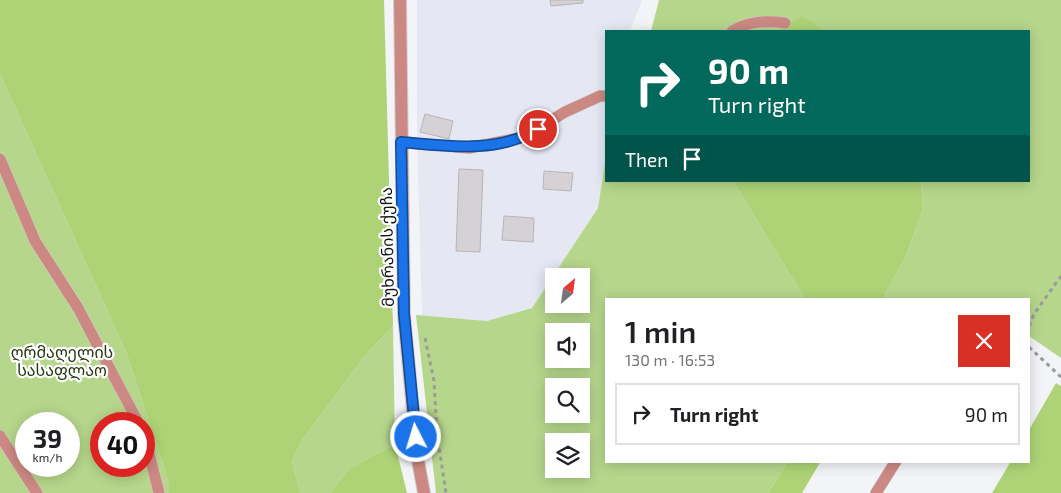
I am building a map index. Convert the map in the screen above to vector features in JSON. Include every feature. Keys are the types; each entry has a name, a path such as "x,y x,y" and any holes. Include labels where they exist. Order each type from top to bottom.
{"street":[{"name":"მუხრანის ქუჩა","path":"400,0 404,314 417,455 424,493"}],"lane":[{"path":"734,30 744,24 770,21 785,23"},
{"path":"401,142 469,148 524,137 565,112 600,96 605,96"},
{"path":"0,159 35,241 78,308 133,412"},
{"path":"0,436 37,493"},
{"path":"876,493 895,463"},
{"path":"155,477 159,493"}],"path":[{"path":"1030,324 1034,314 1061,276"},
{"path":"424,334 434,381 437,434 446,493"},
{"path":"1030,348 1061,377"}],"shaded area":[{"path":"417,0 642,0 630,30 605,30 605,162 598,208 558,268 545,268 545,288 532,308 487,321 422,316 417,133"}],"green space":[{"path":"0,0 384,0 393,326 363,358 303,439 292,461 300,493 169,493 169,483 155,440 155,412 146,412 126,352 0,74"},
{"path":"659,0 1061,0 1061,358 1030,337 1030,298 886,298 885,294 906,256 923,209 921,182 1030,182 1030,30 825,30 802,17 778,30 651,30"},
{"path":"802,16 825,30 778,30"},
{"name":"ღრმაღელის სასაფლაო","path":"0,74 126,352 146,412 90,412 90,477 155,477 155,440 169,483 169,493 0,493"},
{"path":"605,162 605,182 734,182 804,298 605,298 605,463 787,463 768,493 436,493 416,315 487,321 532,308 545,288 545,313 590,313 590,268 558,268 598,208"},
{"path":"734,182 921,182 923,209 906,256 885,294 886,298 804,298"},
{"path":"393,326 395,444 350,468 330,493 300,493 292,461 303,439 363,358"},
{"path":"1056,383 1061,386 1061,493 992,493 1010,463 1030,463 1030,428"},
{"path":"395,444 407,493 330,493 350,468"},
{"path":"787,463 820,463 802,493 768,493"}],"building":[{"path":"550,0 583,0 583,3 551,6"},
{"path":"425,114 453,121 449,139 420,132"},
{"path":"459,169 483,170 480,252 456,251"},
{"path":"544,171 573,173 571,191 543,189"},
{"path":"504,216 534,218 533,242 502,240"}],"route":[{"path":"416,437 404,314 401,142 469,148 524,137 538,129"}]}
